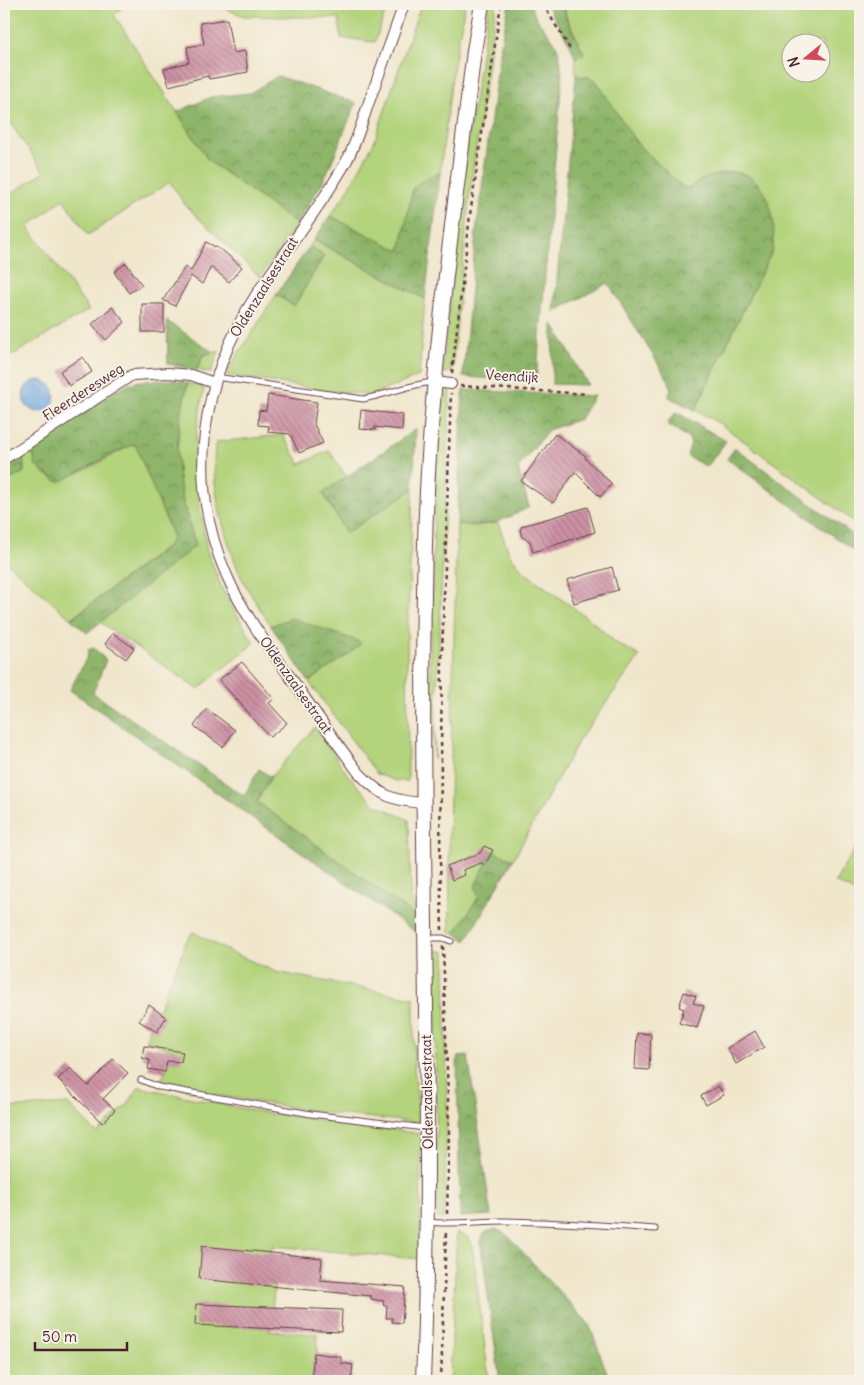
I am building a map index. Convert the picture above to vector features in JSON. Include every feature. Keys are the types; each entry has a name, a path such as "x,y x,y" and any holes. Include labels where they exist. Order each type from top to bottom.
{"main road":[{"name":"Oldenzaalsestraat","path":"423,1381 428,1222 422,734 425,540 434,382 473,60 482,4"}],"street":[{"name":"Oldenzaalsestraat","path":"404,4 346,161 255,297 229,343 215,380 204,445 206,504 219,555 246,614 359,773 374,789 387,797 403,802 424,803"},
{"name":"Fleerderesweg","path":"4,460 132,375 168,373 215,380"},
{"path":"434,382 451,384"}],"lane":[{"path":"215,380 363,399 383,396 414,384 434,382"},
{"path":"424,939 442,938 451,941"},
{"path":"141,1080 159,1087 311,1114 428,1128"},
{"path":"428,1222 446,1224 495,1221 549,1222 655,1229"}],"path":[{"path":"440,1381 449,1130 448,1045 440,861 442,654 451,384 470,215 501,4"},
{"path":"543,4 570,50"},
{"name":"Veendijk","path":"451,384 588,394"}],"green space":[{"path":"4,4 126,4 114,15 209,161 297,224 260,277 186,206 170,182 88,235 63,199 28,227 89,310 4,360 4,198 44,172 4,114"},
{"path":"214,4 388,4 375,42 341,38 339,18 244,16"},
{"path":"421,4 465,4 452,76 440,173 426,178 413,188 400,251 330,216 348,190 374,142"},
{"path":"489,4 496,4 470,193 452,371 445,373 442,371 467,147"},
{"path":"509,4 531,4 536,17 552,38 558,50 562,77 536,381 463,377 476,233 501,44"},
{"path":"546,4 565,4 568,23 584,55 575,58 570,44"},
{"path":"565,4 860,4 860,526 719,423 695,410 772,251 773,224 765,197 758,185 748,177 736,172 712,176 686,189 671,179 646,155 597,82 588,77 576,76 575,58 584,54 566,16"},
{"path":"278,76 356,103 325,178 297,224 209,161 177,112 211,97 250,93"},
{"path":"576,76 588,77 597,82 637,144 683,187 690,188 710,177 733,172 747,175 757,183 765,194 770,207 774,237 772,251 695,410 669,397 671,388 669,381 608,283 554,312"},
{"path":"440,173 425,299 314,240 330,216 400,251 413,188 426,178"},
{"path":"314,240 425,299 419,376 372,395 330,391 227,375 228,370 276,295 294,306 323,256 309,247"},
{"path":"309,247 324,256 294,306 276,295"},
{"path":"167,321 213,352 203,355 197,370 168,364"},
{"path":"553,324 588,385 552,384"},
{"path":"219,351 211,373 197,370 203,355"},
{"path":"172,380 188,383 179,426 178,465 184,504 196,545 87,633 71,619 167,547 173,537 135,444 62,481 57,481 36,466 31,446 126,384 141,381"},
{"path":"188,383 204,387 196,436 196,481 207,551 224,593 254,643 198,689 100,622 196,545 184,504 178,465 179,426"},
{"path":"444,386 450,387 434,760 430,658 438,390"},
{"path":"463,390 594,396 580,419 548,430 518,468 529,507 503,520 478,525 457,524"},
{"path":"676,412 726,441 707,467 687,456 691,444 689,438 667,424"},
{"path":"416,429 413,489 346,533 323,493"},
{"path":"283,435 300,464 329,451 347,477 323,493 346,533 413,489 407,642 408,781 396,781 377,774 309,682 329,666 291,618 271,626 245,584 232,555 216,490 214,458 216,442"},
{"path":"133,444 137,447 173,537 172,542 71,619 4,560 4,483 24,472 23,451 31,446 42,472 57,481 87,469"},
{"path":"735,448 860,540 860,555 727,459"},
{"path":"23,451 24,472 4,483 4,463"},
{"path":"498,523 510,555 524,572 593,622 616,643 640,656 579,740 513,860 503,855 460,928 455,933 450,933 449,834 457,524 475,526"},
{"path":"291,618 361,643 349,654 309,682 271,626"},
{"path":"94,648 106,660 93,693 244,796 259,769 271,777 257,802 418,918 417,933 70,690 88,655 88,650"},
{"path":"315,727 348,775 374,804 409,820 411,900 418,918 257,802 268,780"},
{"path":"860,840 860,895 835,882"},
{"path":"492,851 513,860 466,941 455,933 479,897 475,886"},
{"path":"193,932 224,949 276,972 414,998 414,1068 421,1123 326,1113 197,1092 160,1083 175,1051 145,1040 185,947 183,946"},
{"path":"435,950 445,952 447,1114 444,1219 438,1218 437,1215"},
{"path":"468,1056 491,1215 460,1217 457,1057"},
{"path":"139,1087 255,1111 421,1134 420,1259 272,1246 269,1277 275,1279 270,1331 318,1334 316,1381 4,1381 4,1108 68,1104 97,1133 128,1104"},
{"path":"496,1229 507,1235 589,1324 610,1381 500,1381 480,1239 486,1232"},
{"path":"457,1232 469,1238 472,1245 489,1381 450,1381"}],"water":[{"path":"39,380 51,384 55,396 51,408 39,412 27,408 23,396 27,384"}],"building":[{"path":"227,19 233,53 245,51 248,72 209,79 208,76 169,86 164,69 189,62 187,47 204,44 200,23"},
{"path":"206,242 223,251 242,267 229,282 211,267 202,284 191,276 175,306 163,300 185,267 191,271"},
{"path":"126,263 142,285 129,293 114,272"},
{"path":"142,304 164,304 164,332 142,332"},
{"path":"112,307 125,322 106,340 92,324"},
{"path":"83,357 92,372 69,386 60,371"},
{"path":"268,395 317,402 314,424 323,443 299,453 290,434 268,432 269,426 258,425 259,410 266,411"},
{"path":"361,410 403,415 402,430 374,427 376,430 359,429"},
{"path":"555,434 586,456 585,458 612,484 600,497 575,472 553,503 521,481"},
{"path":"588,507 595,532 533,552 530,541 522,537 520,530 522,526"},
{"path":"612,567 618,590 574,603 567,580"},
{"path":"113,633 134,648 126,659 105,644"},
{"path":"242,662 274,699 269,703 287,723 270,737 219,680"},
{"path":"207,709 235,730 223,747 194,726"},
{"path":"484,846 493,850 485,865 481,863 463,870 465,875 452,880 447,866 480,853"},
{"path":"684,992 696,996 693,1003 704,1006 697,1028 679,1023 684,1009 679,1007"},
{"path":"149,1005 166,1017 157,1032 139,1021"},
{"path":"755,1031 764,1047 736,1064 727,1048"},
{"path":"637,1033 651,1034 649,1070 635,1069"},
{"path":"144,1046 183,1052 181,1062 167,1061 165,1072 148,1069 150,1060 142,1058"},
{"path":"113,1059 128,1073 103,1099 115,1110 102,1123 58,1079 70,1068 88,1086"},
{"path":"718,1086 724,1095 706,1105 701,1096"},
{"path":"202,1246 322,1258 320,1280 405,1287 402,1323 392,1322 392,1318 386,1318 387,1306 383,1305 384,1301 371,1299 371,1296 199,1279"},
{"path":"196,1304 342,1310 341,1332 195,1325"},
{"path":"314,1353 341,1357 341,1363 353,1365 351,1381 311,1381"}]}
